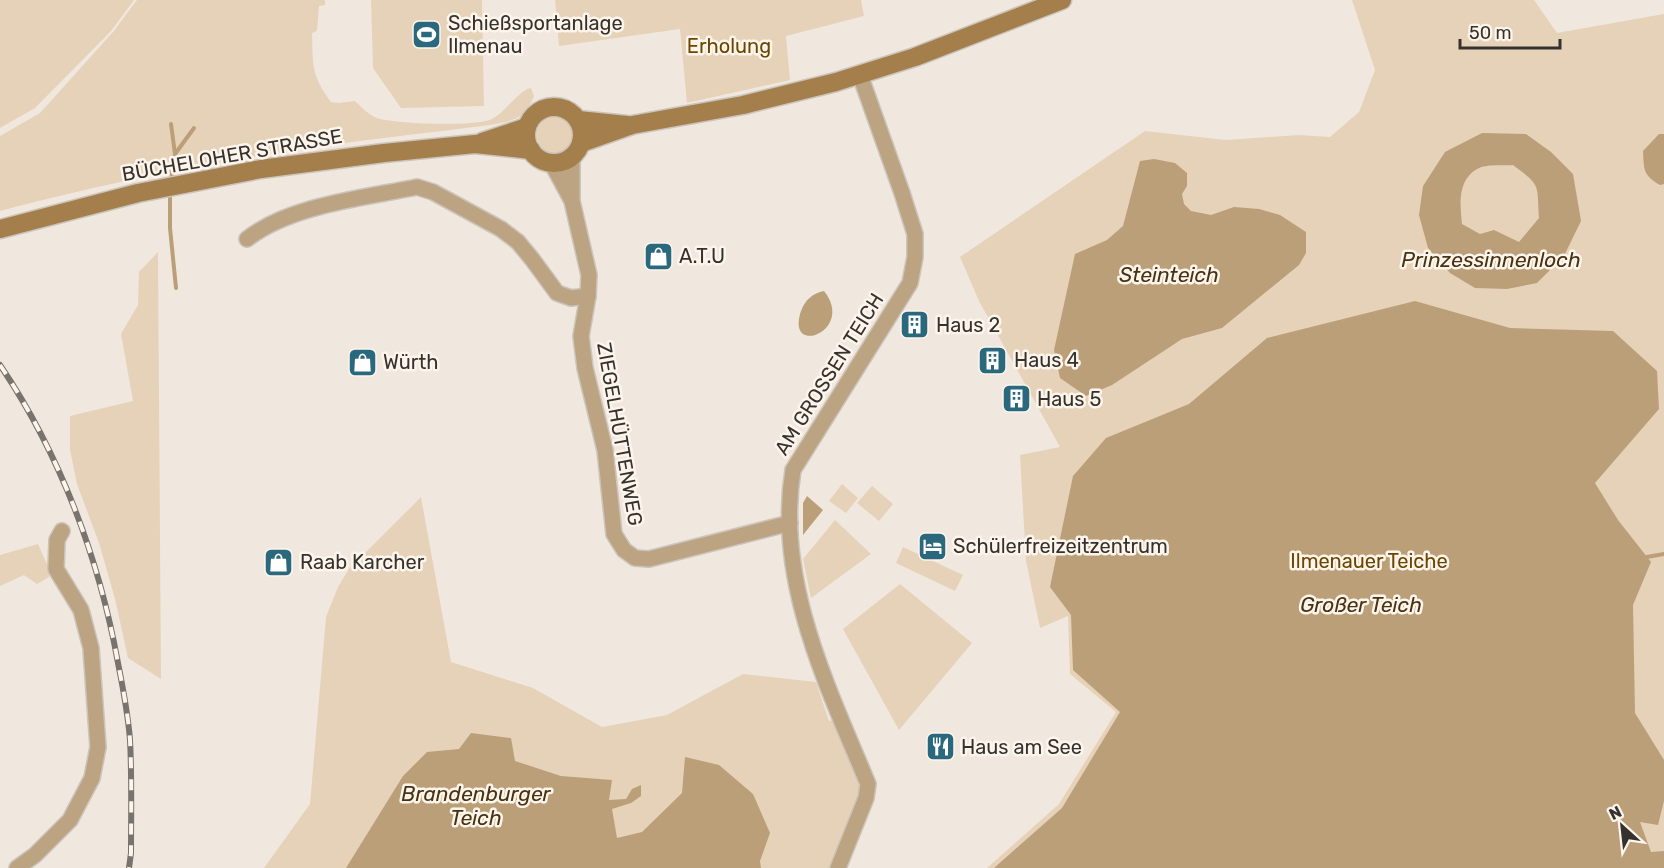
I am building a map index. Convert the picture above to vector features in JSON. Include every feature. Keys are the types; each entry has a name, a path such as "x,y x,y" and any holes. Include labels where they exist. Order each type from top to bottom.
{"main road":[{"name":"BÜCHELOHER STRASSE","path":"475,144 531,150 541,160 560,162 577,149 632,125 753,103 860,75 915,57 1062,0"},
{"name":"BÜCHELOHER STRASSE","path":"0,229 138,193 205,179 344,158 475,144 527,128 534,115 542,109 552,107 568,110 578,120 632,125"},
{"path":"577,149 582,131 578,120"},
{"path":"527,128 526,139 531,150"}],"street":[{"name":"AM GROSSEN TEICH","path":"838,868 866,798 868,784 814,652 799,596 791,547 790,487 793,470 910,283 915,257 915,234 860,75"},
{"name":"ZIEGELHÜTTENWEG","path":"572,201 577,149"},
{"name":"ZIEGELHÜTTENWEG","path":"550,162 572,201 589,275 581,336 585,368 604,450 614,534 624,550 635,558 649,559 790,523"},
{"path":"247,239 275,221 298,212 417,187 433,192 501,229 525,250 557,293 571,298 588,296"},
{"path":"17,868 35,855 70,820 92,778 98,747 91,648 81,610 56,569 57,540 62,531"}],"green space":[{"path":"0,0 134,0 111,31 35,108 0,128"},
{"path":"137,0 325,0 325,5 319,6 317,31 312,33 316,77 331,102 355,101 377,118 435,124 483,122 497,116 527,89 531,88 534,96 522,115 505,122 308,148 211,164 105,185 0,211 0,136 40,113 113,32"},
{"name":"Schießsportanlage Ilmenau","path":"371,0 482,0 484,106 401,108 373,68"},
{"name":"Erholung","path":"555,0 861,0 864,16 786,36 790,80 687,103 680,29 559,46"},
{"name":"Ilmenauer Teiche","path":"1352,0 1534,0 1557,33 1664,14 1664,868 987,868 1059,804 1116,712 1070,674 1068,616 1040,628 1026,561 1020,455 1060,447 979,301 960,257 1145,131 1226,140 1299,135 1330,137 1359,112 1375,70"},
{"path":"555,117 568,122 573,135 568,148 555,153 542,148 537,135 542,122"},
{"path":"158,252 161,679 128,658 115,599 99,543 77,484 70,450 70,416 133,401 121,334 138,305 139,272"},
{"path":"842,484 858,498 846,513 829,501"},
{"path":"872,486 893,504 879,521 857,503"},
{"path":"421,497 451,662 533,688 602,727 667,715 743,674 816,682 829,721 835,720 859,777 861,802 834,868 264,868 310,804 326,617 338,587 349,569"},
{"path":"835,520 871,554 811,598 803,559"},
{"path":"38,544 49,569 49,577 37,584 24,575 0,586 0,555"},
{"path":"903,547 963,575 955,591 896,563"},
{"path":"900,584 972,643 899,730 843,629"}],"water":[{"name":"Prinzessinnenloch","path":"1482,133 1526,134 1551,152 1573,174 1581,221 1564,256 1537,283 1507,289 1475,288 1450,273 1428,248 1419,215 1423,186 1445,152","holes":["1513,165 1536,186 1539,218 1519,242 1494,230 1480,234 1462,224 1463,185 1472,173 1487,166"]},
{"path":"1659,134 1664,134 1664,184 1660,185 1647,175 1643,151"},
{"name":"Steinteich","path":"1154,159 1175,163 1187,173 1187,186 1182,194 1184,204 1191,211 1211,215 1234,207 1259,209 1280,215 1306,232 1306,253 1299,265 1222,328 1182,339 1112,385 1086,396 1060,378 1054,350 1075,254 1107,240 1123,226 1140,161"},
{"path":"824,291 832,305 832,318 819,334 810,336 802,333 799,325 803,307 813,295"},
{"name":"Großer Teich","path":"1415,301 1510,328 1613,331 1657,371 1659,409 1595,483 1618,520 1651,562 1633,605 1635,713 1664,760 1664,801 1658,825 1640,822 1651,852 1664,851 1664,868 994,868 1062,808 1120,712 1073,670 1071,615 1050,587 1073,476 1106,438 1189,404 1267,338"},
{"path":"807,496 823,510 803,535 803,503"},
{"name":"Brandenburger Teich","path":"471,733 511,738 515,761 561,776 612,780 609,800 626,799 632,789 641,785 641,796 631,803 612,809 617,838 642,832 682,793 685,757 719,765 753,794 770,833 760,861 761,868 346,868 403,776 427,752 459,749"}],"waterway":[{"path":"171,124 175,154 171,180"},
{"path":"175,154 194,128"},
{"path":"170,193 170,228 176,288"},
{"path":"1647,557 1664,554"}],"railway":[{"path":"0,365 22,399 59,471 88,546 100,585 118,663 129,730 131,754 129,868"}],"place":[{"name":"Schießsportanlage Ilmenau","path":"427,34"},
{"name":"A.T.U","path":"658,256"},
{"name":"Haus 2","path":"915,325"},
{"name":"Haus 4","path":"993,360"},
{"name":"Würth","path":"362,362"},
{"name":"Haus 5","path":"1016,399"},
{"name":"Schülerfreizeitzentrum","path":"932,546"},
{"name":"Raab Karcher","path":"279,562"},
{"name":"Haus am See","path":"940,747"}]}
